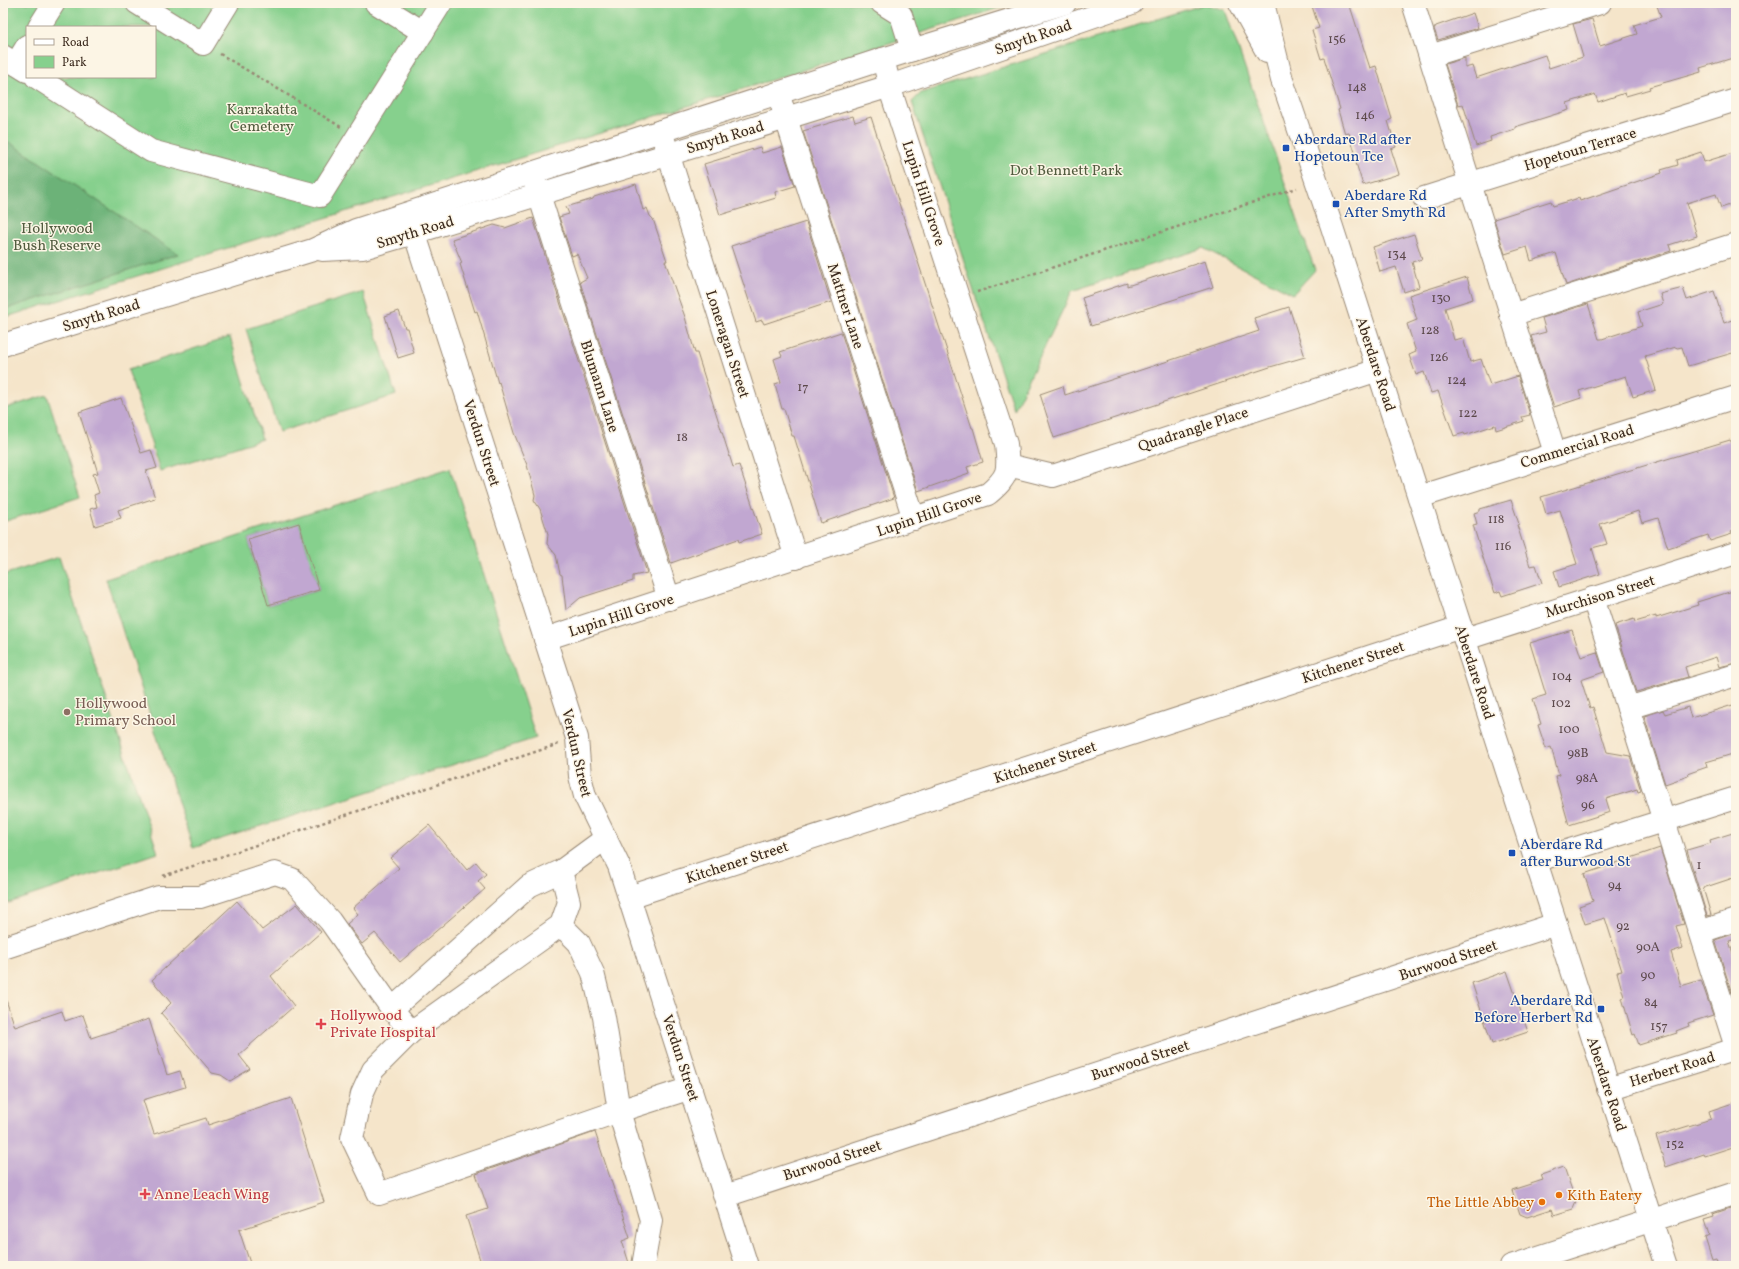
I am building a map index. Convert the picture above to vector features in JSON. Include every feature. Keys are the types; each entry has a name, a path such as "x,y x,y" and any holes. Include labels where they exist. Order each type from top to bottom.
{"street":[{"path":"40,26 54,3"},
{"path":"137,3 202,44 228,3"},
{"path":"376,3 423,32"},
{"path":"38,78 151,151 320,196 441,3"},
{"path":"882,3 901,15 912,50"},
{"name":"Smyth Road","path":"411,223 532,173 882,59 1065,3"},
{"name":"Smyth Road","path":"3,345 313,250 356,230 411,223 539,194 668,155 890,86 1132,3"},
{"name":"Aberdare Road","path":"1240,3 1282,80"},
{"name":"Aberdare Road","path":"1263,3 1282,80 1378,370 1666,1266"},
{"path":"1413,3 1510,315 1555,453"},
{"path":"1430,56 1600,3"},
{"name":"Lupin Hill Grove","path":"545,640 988,494 1002,482 1008,465 1006,444 882,59"},
{"name":"Mattner Lane","path":"778,93 914,519"},
{"name":"Hopetoun Terrace","path":"1424,198 1736,100"},
{"name":"Loneragan Street","path":"661,131 796,558"},
{"name":"Blumann Lane","path":"532,173 669,599"},
{"name":"Verdun Street","path":"411,223 577,738 580,776 586,796 619,866 747,1266"},
{"path":"1510,315 1736,244"},
{"name":"Quadrangle Place","path":"1008,465 1053,476 1378,370"},
{"name":"Commercial Road","path":"1419,497 1736,397"},
{"name":"Murchison Street","path":"1463,633 1593,598 1736,554"},
{"path":"1593,598 1736,1048"},
{"name":"Kitchener Street","path":"629,897 1463,633"},
{"path":"1628,708 1736,674"},
{"path":"1536,860 1736,798"},
{"path":"392,1009 529,886 561,871 606,838"},
{"path":"561,871 569,902 561,925 411,1032 373,1070 362,1094 352,1138 379,1194 619,1111 691,1088"},
{"path":"3,948 159,897 200,897 275,873 292,879 330,921 392,1009 411,1032"},
{"path":"1700,932 1736,920"},
{"name":"Burwood Street","path":"725,1196 1556,924"},
{"path":"561,925 579,943 593,973 604,1017 619,1111 651,1220 643,1266"},
{"name":"Herbert Road","path":"1608,1089 1736,1048"},
{"path":"1511,1266 1736,1193"}],"path":[{"path":"202,44 357,137"},
{"path":"974,293 1297,188"},
{"path":"162,876 577,738"}],"green space":[{"name":"Karrakatta Cemetery","path":"3,3 1015,3 763,83 3,318"},
{"name":"Dot Bennett Park","path":"1205,4 1225,10 1315,270 1293,294 1203,248 1072,291 1014,410 912,102 921,93"},
{"name":"Hollywood Bush Reserve","path":"3,138 178,254 3,310"},
{"path":"363,292 396,395 279,432 246,329"},
{"path":"230,337 262,439 160,471 128,370"},
{"path":"47,395 80,497 3,522 3,409"},
{"path":"450,468 536,738 193,848 106,579","holes":["299,524 319,590 268,605 248,539"]},
{"name":"Hollywood Primary School","path":"59,557 158,853 3,905 3,575"}],"building":[{"path":"1311,3 1349,3 1370,68 1376,66 1392,119 1388,121 1396,147 1391,149 1399,174 1363,185 1349,133 1345,134 1338,110 1340,109 1324,58 1321,59 1312,30 1319,28"},
{"path":"1656,3 1736,3 1736,57 1700,68 1701,72 1649,87 1650,89 1626,96 1625,93 1598,102 1595,94 1567,103 1569,110 1515,127 1515,129 1490,137 1491,141 1476,146 1463,104 1458,105 1445,64 1465,58 1465,68 1472,66 1476,78 1545,55 1549,68 1583,57 1573,24 1592,19 1600,46 1637,34 1634,25 1661,17"},
{"path":"1473,13 1478,28 1438,40 1434,29 1436,26"},
{"path":"853,116 855,122 871,117 983,462 967,467 969,473 918,491 803,131"},
{"path":"760,147 762,153 782,147 795,186 775,192 776,198 720,215 704,164"},
{"path":"1701,152 1704,162 1736,152 1736,203 1721,208 1716,194 1687,203 1697,236 1669,245 1671,251 1566,285 1556,253 1531,261 1527,247 1505,254 1494,219 1551,201 1553,206 1579,198 1580,201 1662,173 1661,170 1678,165 1677,160"},
{"path":"636,184 643,210 647,208 653,219 667,261 665,261 685,317 695,353 697,353 733,467 739,465 762,534 739,542 738,539 671,563 580,282 587,278 577,254 572,256 559,217 569,214 566,207"},
{"path":"533,218 647,573 633,576 633,581 580,598 566,610 562,575 560,574 556,555 547,544 548,534 540,509 534,500 535,495 527,465 514,433 477,311 475,312 460,264 462,263 452,239 494,225 505,228"},
{"path":"806,222 831,302 764,324 762,320 756,322 731,246"},
{"path":"1414,234 1422,259 1412,262 1419,287 1404,292 1396,267 1380,272 1373,247"},
{"path":"1205,261 1213,287 1091,326 1082,298 1127,283 1127,286"},
{"path":"1467,277 1473,299 1445,308 1454,340 1463,338 1470,362 1481,359 1490,385 1518,376 1530,415 1522,417 1524,421 1496,430 1495,425 1465,435 1464,433 1454,436 1438,391 1431,393 1424,372 1416,375 1409,355 1416,352 1407,324 1417,320 1409,295"},
{"path":"1683,288 1687,300 1714,291 1724,323 1736,319 1736,352 1688,366 1682,347 1676,347 1645,356 1656,390 1633,397 1626,376 1579,391 1581,398 1554,407 1531,336 1546,332 1542,318 1588,304 1599,339 1602,339 1642,326 1638,312 1663,304 1660,294"},
{"path":"1289,307 1305,357 1270,367 1054,438 1040,394 1063,386 1065,395 1259,331 1254,318"},
{"path":"399,311 405,328 407,328 414,353 398,358 385,316"},
{"path":"841,332 894,498 821,523 794,436 792,436 784,409 782,409 775,384 781,382 774,359 782,356 780,352"},
{"path":"121,398 141,453 151,450 157,468 146,471 155,498 118,510 121,518 95,526 90,509 97,507 94,495 99,493 93,474 98,473 79,412"},
{"path":"1730,440 1732,443 1736,442 1736,530 1731,532 1732,534 1710,541 1708,535 1668,548 1658,518 1642,523 1638,511 1600,524 1607,544 1592,548 1600,574 1559,587 1554,571 1577,564 1560,510 1546,514 1541,497"},
{"path":"1511,500 1530,566 1536,565 1542,583 1502,596 1500,591 1495,593 1485,564 1473,525 1477,524 1474,513 1480,511 1480,509"},
{"path":"299,523 319,590 268,605 248,539"},
{"path":"1736,590 1736,663 1719,667 1716,657 1685,667 1688,677 1636,692 1615,625 1634,619 1635,622 1656,616 1656,618 1698,605 1697,602"},
{"path":"1572,630 1581,657 1597,652 1604,672 1581,680 1590,708 1593,707 1607,752 1630,756 1641,791 1638,792 1637,789 1606,799 1610,812 1569,825 1555,776 1559,775 1551,747 1546,749 1538,725 1541,724 1533,699 1546,695 1530,643"},
{"path":"1736,704 1736,753 1706,762 1707,767 1687,774 1688,776 1665,784 1644,716 1663,710 1665,714 1688,707 1691,718"},
{"path":"429,825 467,870 476,862 486,874 478,881 485,889 400,962 375,933 362,944 347,924 358,914 353,908 399,868 390,858"},
{"path":"1736,832 1736,877 1703,888 1711,915 1707,916 1687,850 1711,843 1710,840"},
{"path":"1660,848 1684,924 1676,926 1683,948 1671,952 1681,986 1701,980 1713,1015 1688,1023 1689,1026 1676,1031 1677,1033 1639,1045 1635,1034 1633,1035 1622,998 1624,997 1617,972 1622,971 1605,918 1585,924 1579,906 1593,901 1584,874"},
{"path":"237,901 262,930 297,904 321,932 271,976 294,1006 239,1055 250,1069 230,1081 221,1075 212,1073 161,1013 171,1003 152,980"},
{"path":"1736,933 1736,939 1729,941 1736,963 1735,1003 1715,940"},
{"path":"1507,971 1528,1032 1492,1044 1472,983"},
{"path":"6,1000 15,1027 62,1011 65,1021 83,1015 91,1038 149,1019 167,1075 180,1071 185,1087 143,1100 154,1134 206,1118 208,1125 291,1098 324,1202 239,1230 251,1266 3,1266 3,1001"},
{"path":"1736,1102 1736,1146 1705,1156 1704,1154 1666,1167 1656,1136 1711,1119 1709,1111"},
{"path":"595,1132 630,1238 622,1241 630,1266 482,1266 466,1216 488,1209 476,1174"},
{"path":"1564,1167 1576,1202 1573,1209 1554,1215 1552,1209 1527,1217 1520,1214 1512,1190 1543,1180 1541,1175"},
{"path":"1736,1206 1736,1266 1719,1266 1716,1259 1712,1260 1705,1238 1709,1236 1704,1220 1714,1217 1713,1214"}],"place":[{"name":"Aberdare Rd after Hopetoun Tce","path":"1286,148"},
{"name":"Aberdare Rd After Smyth Rd","path":"1336,204"},
{"name":"Hollywood Primary School","path":"67,712"},
{"name":"Aberdare Rd after Burwood St","path":"1512,853"},
{"name":"Aberdare Rd Before Herbert Rd","path":"1601,1009"},
{"name":"Hollywood Private Hospital","path":"321,1024"},
{"name":"Anne Leach Wing","path":"145,1194"},
{"name":"Kith Eatery","path":"1559,1195"},
{"name":"The Little Abbey","path":"1542,1202"}]}
